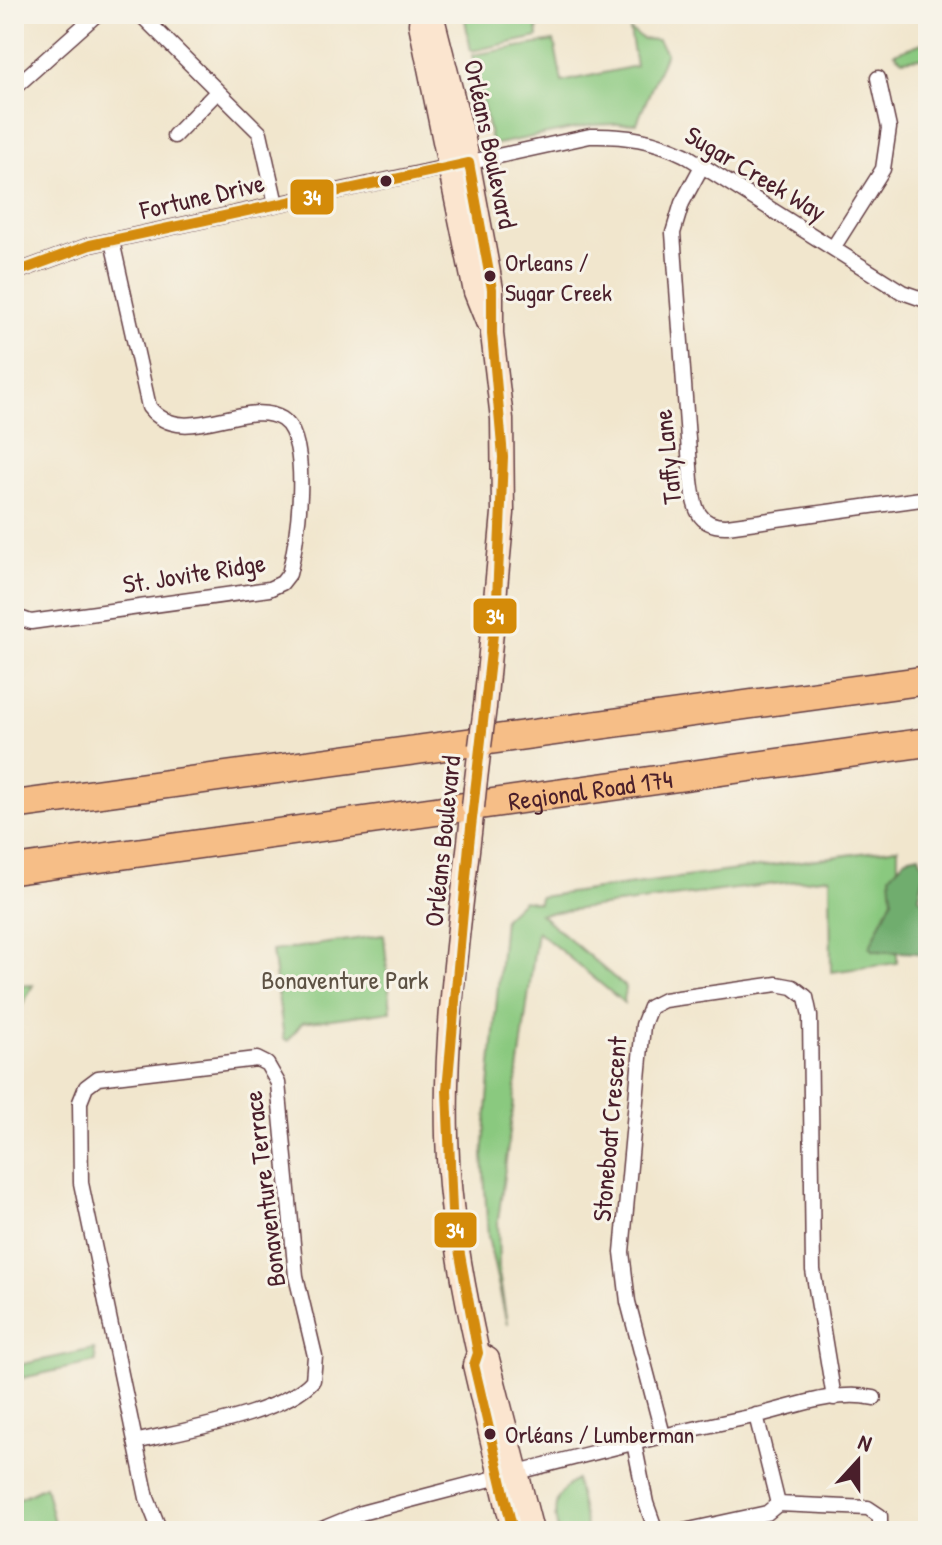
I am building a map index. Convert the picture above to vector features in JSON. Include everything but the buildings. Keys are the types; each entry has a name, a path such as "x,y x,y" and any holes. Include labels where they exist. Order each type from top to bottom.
{"highway":[{"path":"14,805 928,680"},
{"name":"Regional Road 174","path":"14,870 928,742"}],"main road":[{"name":"Orléans Boulevard","path":"421,14 420,24 460,165"},
{"name":"Orléans Boulevard","path":"432,14 460,165 475,292 492,334 502,419 503,513 451,1040 447,1134 454,1225 478,1353 474,1365 509,1476 532,1531"},
{"name":"Orléans Boulevard","path":"509,1476 513,1531"}],"street":[{"path":"14,88 97,14"},
{"path":"140,14 265,141 276,204"},
{"path":"833,248 883,169 889,128 878,78"},
{"path":"174,136 218,91"},
{"name":"Sugar Creek Way","path":"460,165 590,136 613,135 666,146 902,292 928,301"},
{"name":"Fortune Drive","path":"14,273 64,253 112,241 460,165"},
{"name":"Taffy Lane","path":"702,166 682,203 673,233 693,502 700,519 715,526 727,526 928,498"},
{"name":"St. Jovite Ridge","path":"14,616 31,622 269,589 282,583 289,574 301,483 292,430 282,419 262,414 176,426 159,420 149,407 112,241"},
{"name":"Stoneboat Crescent","path":"663,1435 628,1302 622,1252 643,1025 650,1007 664,1000 777,984 793,987 806,997 810,1016 813,1270 834,1398"},
{"name":"Bonaventure Terrace","path":"135,1442 236,1419 299,1391 313,1380 315,1356 296,1276 278,1083 267,1064 257,1059 98,1078 91,1081 82,1094 81,1183 135,1442 147,1498 160,1531"},
{"path":"317,1531 344,1526 509,1476 663,1435 834,1398 874,1398"},
{"path":"756,1415 778,1504"},
{"path":"634,1443 646,1503 656,1531"},
{"path":"684,1531 767,1513 778,1504 868,1508 880,1516 880,1531"}],"green space":[{"path":"464,14 547,14 549,22 537,27 538,37 471,51"},
{"path":"630,30 643,39 658,40 666,53 637,123 592,125 492,145 472,55 554,41 562,82 636,66"},
{"path":"928,41 928,57 902,60 894,53"},
{"path":"898,848 897,963 831,972 830,877 540,914 625,987 624,1003 537,931 498,1220 499,1273 507,1324 488,1237 483,1156 504,918 523,900 539,903 540,897"},
{"path":"919,855 925,871 919,897 928,906 928,944 921,954 873,950 870,946 892,899 890,875 906,858"},
{"name":"Bonaventure Park","path":"384,935 391,1011 302,1023 288,1041 284,1039 272,951"},
{"path":"33,985 14,1021 14,986"},
{"path":"94,1349 96,1362 22,1378 19,1365"},
{"path":"576,1480 587,1531 558,1531 555,1515 557,1501 563,1490"},
{"path":"45,1486 56,1531 14,1531 14,1501"}],"transit line":[{"name":"34","path":"14,273 90,245 469,163 492,289 492,334 503,457 497,599 469,845 447,1090 452,1211 478,1353 474,1365 513,1531"}],"place":[{"name":"Orleans / Sugar Creek","path":"490,276"},
{"name":"Orléans / Lumberman","path":"490,1434"}]}
